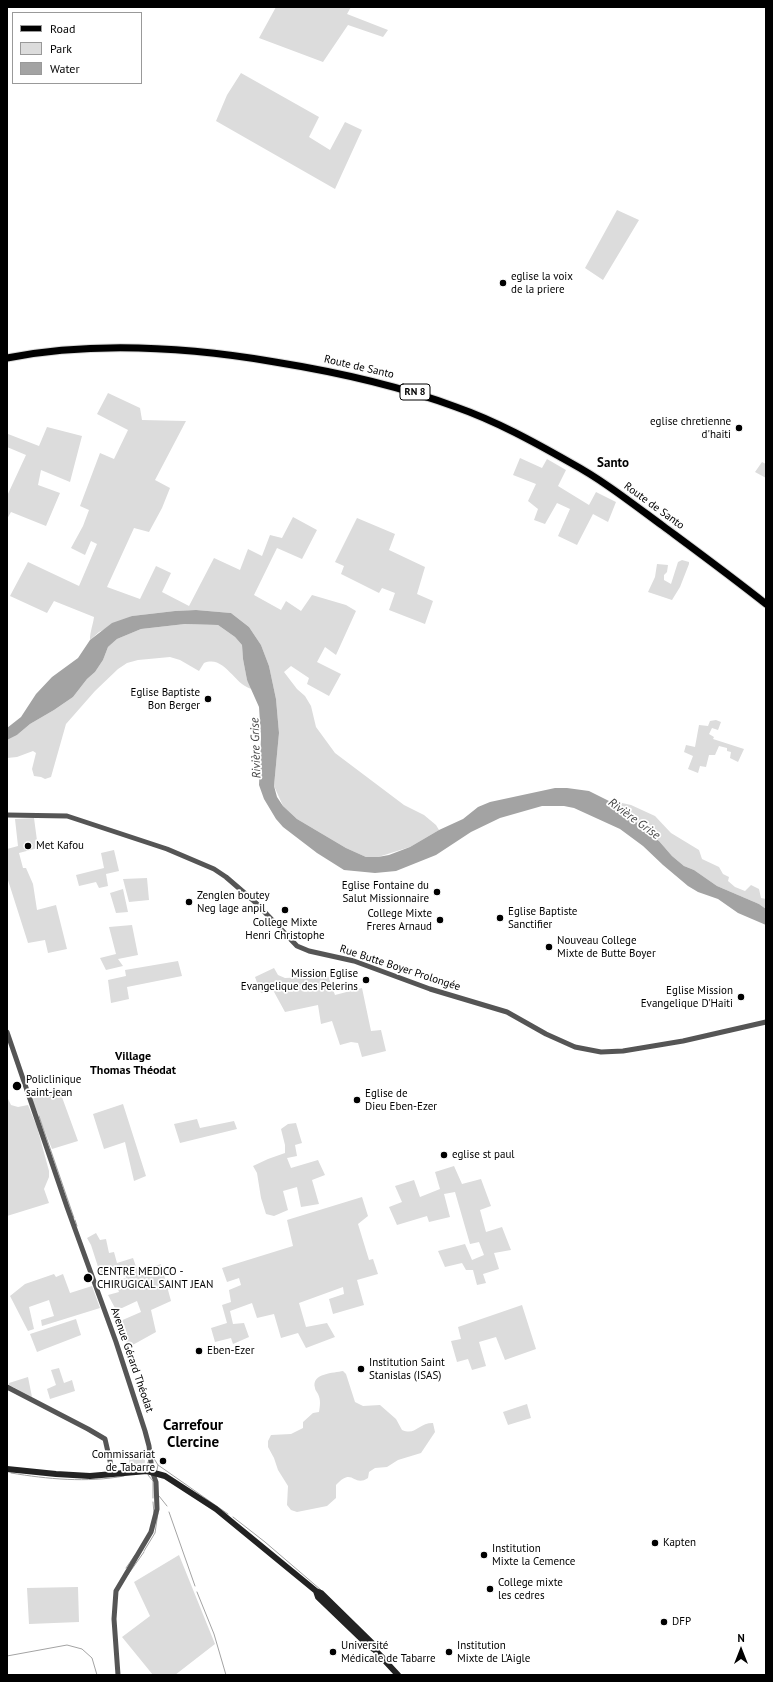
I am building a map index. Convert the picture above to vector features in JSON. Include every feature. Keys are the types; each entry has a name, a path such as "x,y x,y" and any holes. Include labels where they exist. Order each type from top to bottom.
{"main road":[{"name":"Route de Santo","path":"7,358 70,350 177,349 231,355 306,367 357,377 419,394 489,421 573,464 636,505 766,604"},
{"path":"7,1469 65,1475 90,1476 152,1472 165,1476 216,1509 316,1591 318,1597 398,1675"}],"street":[{"name":"Rue Butte Boyer Prolongée","path":"7,815 67,816 167,849 214,869 226,877 255,902 297,946 309,951 354,961 430,989 507,1012 546,1034 575,1047 601,1052 623,1051 683,1041 766,1022"},
{"name":"Avenue Gérard Théodat","path":"7,1032 67,1207 116,1342 149,1446 152,1472 156,1482 157,1495 155,1522 146,1542 122,1581 116,1596 114,1619 118,1675"},
{"path":"7,1386 88,1428 105,1439 113,1474"}],"green space":[{"path":"276,7 351,7 347,14 388,30 383,37 348,25 323,62 259,38"},
{"path":"241,73 319,117 309,137 330,150 345,122 362,130 335,189 216,121 227,95"},
{"path":"617,210 639,220 603,280 585,268"},
{"path":"108,393 140,408 142,420 186,421 155,480 170,488 162,508 149,532 134,528 107,587 140,599 156,566 171,573 162,592 189,606 214,558 240,570 248,549 262,556 270,535 282,538 293,517 317,530 302,559 277,548 254,595 281,610 286,601 301,611 312,595 346,605 356,611 336,655 325,647 317,662 341,674 329,696 307,684 309,678 291,666 284,672 297,689 305,696 311,706 316,727 335,753 404,805 424,815 436,825 439,830 410,847 378,857 366,857 346,848 297,819 283,806 274,786 279,733 276,699 269,666 261,645 249,627 231,613 196,610 132,616 99,632 90,640 94,617 54,601 47,613 10,596 28,562 79,586 97,544 91,541 85,555 71,548 83,526 89,510 80,506 100,453 114,459 128,430 97,414"},
{"path":"47,427 82,436 70,482 41,470 38,485 60,493 46,526 11,512 7,519 7,496 26,455 7,447 8,434 39,446"},
{"path":"520,458 542,468 547,459 566,470 558,486 589,505 596,492 616,502 608,522 593,514 577,545 558,536 570,509 557,503 545,524 534,520 538,509 528,501 536,484 513,475"},
{"path":"762,462 766,464 766,478 755,472"},
{"path":"357,518 395,534 389,550 425,567 417,594 433,601 425,624 389,610 395,593 382,588 379,593 341,574 344,566 335,562"},
{"path":"682,560 689,562 689,564 680,587 672,600 648,592 655,577 657,564 668,565 667,572 664,575 664,580 671,584 678,562"},
{"path":"185,624 218,625 235,637 242,645 247,680 253,689 241,683 218,663 211,661 204,663 199,671 180,660 170,657 138,660 127,663 118,669 95,691 66,724 51,777 45,779 34,776 32,769 36,753 33,751 17,757 7,758 7,740 17,735 30,724 73,697 87,679 95,672 103,660 108,647 117,639 141,629"},
{"path":"716,720 721,722 718,730 712,728 709,734 714,737 713,739 744,749 738,762 730,758 731,752 727,751 727,748 719,746 715,755 709,755 706,767 700,766 698,773 688,769 693,756 684,752 686,745 695,747 699,725 708,726 710,721"},
{"path":"622,803 631,805 655,816 671,833 699,850 702,859 719,867 723,874 729,877 728,881 735,887 745,891 751,885 759,889 761,898 766,899 766,909 759,904 717,886 694,870 684,866 672,856 659,841 619,806"},
{"path":"34,818 38,848 19,853 23,868 26,868 33,884 37,910 56,905 67,949 48,953 45,940 28,943 7,877 7,849 18,846 15,819"},
{"path":"114,850 119,871 106,874 108,886 99,888 96,882 79,886 76,875 104,868 101,853"},
{"path":"147,878 149,900 129,902 123,879"},
{"path":"123,889 128,912 116,913 110,893"},
{"path":"132,925 138,955 118,959 123,966 106,970 100,958 116,954 109,927"},
{"path":"178,961 182,976 127,987 129,999 111,1003 108,980 126,976 125,970"},
{"path":"274,968 278,975 285,978 328,976 335,995 362,988 371,1031 381,1030 386,1051 362,1057 358,1043 351,1042 340,1045 332,1021 321,1024 318,1005 285,1012 273,990 261,993 255,977"},
{"path":"59,1089 78,1141 52,1149 32,1099"},
{"path":"7,1097 11,1105 18,1107 28,1105 37,1127 49,1171 49,1177 44,1189 49,1203 7,1216"},
{"path":"123,1104 146,1176 134,1181 125,1142 104,1149 93,1114"},
{"path":"197,1119 200,1128 234,1121 237,1129 180,1143 174,1124"},
{"path":"296,1123 302,1143 295,1145 297,1156 287,1158 291,1168 318,1160 325,1175 312,1180 319,1204 301,1207 297,1187 283,1191 288,1210 274,1216 266,1214 261,1198 257,1173 253,1166 285,1153 285,1145 281,1129 288,1124"},
{"path":"454,1166 462,1184 481,1179 491,1206 480,1210 486,1232 502,1227 511,1250 494,1253 499,1269 483,1274 486,1283 477,1285 473,1270 466,1270 462,1263 445,1267 438,1251 465,1244 472,1260 484,1255 479,1242 470,1244 455,1192 444,1194 450,1217 429,1222 427,1216 397,1225 389,1207 402,1202 395,1186 414,1180 420,1197 440,1189 435,1172"},
{"path":"362,1197 368,1216 358,1224 369,1260 373,1259 378,1274 357,1280 364,1305 333,1314 329,1299 344,1294 343,1287 299,1303 306,1327 327,1323 335,1337 306,1348 298,1333 281,1338 274,1314 257,1318 252,1303 230,1311 233,1324 244,1323 249,1337 233,1344 231,1338 215,1342 211,1328 227,1323 222,1305 231,1302 229,1290 241,1285 239,1278 227,1282 222,1268 293,1246 287,1220"},
{"path":"96,1233 100,1240 106,1239 109,1253 114,1252 117,1263 133,1258 138,1272 161,1264 171,1301 151,1310 156,1332 129,1347 118,1322 141,1312 137,1301 122,1308 115,1308 108,1295 119,1292 115,1281 126,1278 124,1270 101,1276 91,1245 87,1238"},
{"path":"54,1274 56,1277 63,1274 70,1293 92,1286 100,1308 42,1326 41,1320 54,1316 49,1300 29,1307 34,1329 28,1331 10,1296 25,1284"},
{"path":"522,1305 536,1349 505,1360 496,1337 479,1342 486,1366 472,1370 468,1359 457,1362 451,1341 461,1339 458,1327"},
{"path":"76,1319 81,1335 37,1352 30,1334"},
{"path":"59,1368 64,1383 72,1380 75,1391 50,1399 47,1389 56,1385 51,1370"},
{"path":"343,1371 346,1374 355,1402 363,1406 380,1405 396,1419 402,1430 411,1431 433,1423 435,1432 421,1453 398,1460 387,1467 375,1468 369,1472 368,1478 363,1480 359,1481 346,1477 336,1485 336,1498 327,1506 297,1512 291,1510 287,1505 288,1486 278,1470 268,1447 268,1441 271,1435 291,1434 303,1428 303,1422 313,1413 319,1412 320,1398 315,1388 316,1379 329,1373"},
{"path":"28,1377 32,1397 9,1385 9,1383"},
{"path":"527,1404 531,1418 508,1425 503,1412"},
{"path":"137,1453 143,1455 145,1461 143,1467 137,1469 131,1467 129,1461 131,1455"},
{"path":"179,1555 215,1644 175,1675 153,1675 122,1637 150,1616 134,1582"},
{"path":"78,1587 79,1622 29,1624 27,1588"}],"water":[{"path":"196,610 231,613 249,627 261,645 269,666 276,699 279,733 274,786 277,797 283,806 297,819 346,848 366,857 389,855 410,847 439,830 463,819 478,807 490,802 555,788 589,791 619,806 659,841 672,856 684,866 694,870 717,886 759,904 766,909 766,925 738,913 718,899 698,892 688,886 643,846 620,829 574,808 564,806 542,806 500,818 471,832 436,855 396,871 375,873 344,870 317,853 283,827 276,819 264,799 259,785 261,737 259,707 247,680 242,645 235,637 218,625 185,624 141,629 117,639 108,647 103,660 95,672 87,679 73,697 30,724 17,735 7,740 7,728 21,717 36,694 52,677 78,658 90,640 112,623 132,616"}],"waterway":[{"path":"39,1116 74,1218"},
{"path":"75,1220 77,1226"},
{"path":"153,1457 158,1465 157,1470"},
{"path":"147,1467 148,1462"},
{"path":"158,1465 228,1514"},
{"path":"11,1473 81,1480 124,1476"},
{"path":"148,1475 153,1481 153,1498"},
{"path":"159,1496 167,1506"},
{"path":"153,1502 154,1513"},
{"path":"169,1512 195,1586"},
{"path":"144,1551 155,1533 158,1513"},
{"path":"233,1517 321,1590"},
{"path":"127,1576 144,1552"},
{"path":"126,1568 135,1555"},
{"path":"197,1592 214,1634 226,1675"},
{"path":"7,1656 67,1645 82,1649 92,1658 97,1675"},
{"path":"379,1650 385,1656"}],"place":[{"name":"eglise la voix de la priere","path":"503,283"},
{"name":"eglise chretienne d'haiti","path":"739,428"},
{"name":"Eglise Baptiste Bon Berger","path":"208,699"},
{"name":"Met Kafou","path":"28,846"},
{"name":"Eglise Fontaine du Salut Missionnaire","path":"437,892"},
{"name":"Zenglen boutey Neg lage anpil","path":"189,902"},
{"name":"College Mixte Henri Christophe","path":"285,910"},
{"name":"Eglise Baptiste Sanctifier","path":"500,918"},
{"name":"College Mixte Freres Arnaud","path":"440,920"},
{"name":"Nouveau College Mixte de Butte Boyer","path":"549,947"},
{"name":"Mission Eglise Evangelique des Pelerins","path":"366,980"},
{"name":"Eglise Mission Evangelique D'Haiti","path":"741,997"},
{"name":"Policlinique saint-jean","path":"17,1086"},
{"name":"Eglise de Dieu Eben-Ezer","path":"357,1100"},
{"name":"eglise st paul","path":"444,1155"},
{"name":"CENTRE MEDICO - CHIRUGICAL SAINT JEAN","path":"88,1278"},
{"name":"Eben-Ezer","path":"199,1351"},
{"name":"Institution Saint Stanislas (ISAS)","path":"361,1369"},
{"name":"Commissariat de Tabarre","path":"163,1461"},
{"name":"Kapten","path":"655,1543"},
{"name":"Institution Mixte la Cemence","path":"484,1555"},
{"name":"College mixte les cedres","path":"490,1589"},
{"name":"DFP","path":"664,1622"},
{"name":"Université Médicale de Tabarre","path":"333,1652"},
{"name":"Institution Mixte de L'Aigle","path":"449,1652"}],"district":[{"name":"Santo","path":"613,463"},
{"name":"Village Thomas Théodat","path":"133,1064"},
{"name":"Carrefour Clercine","path":"193,1434"}],"water label":[{"name":"Rivière Grise","path":"256,748"},
{"name":"Rivière Grise","path":"634,819"}]}
